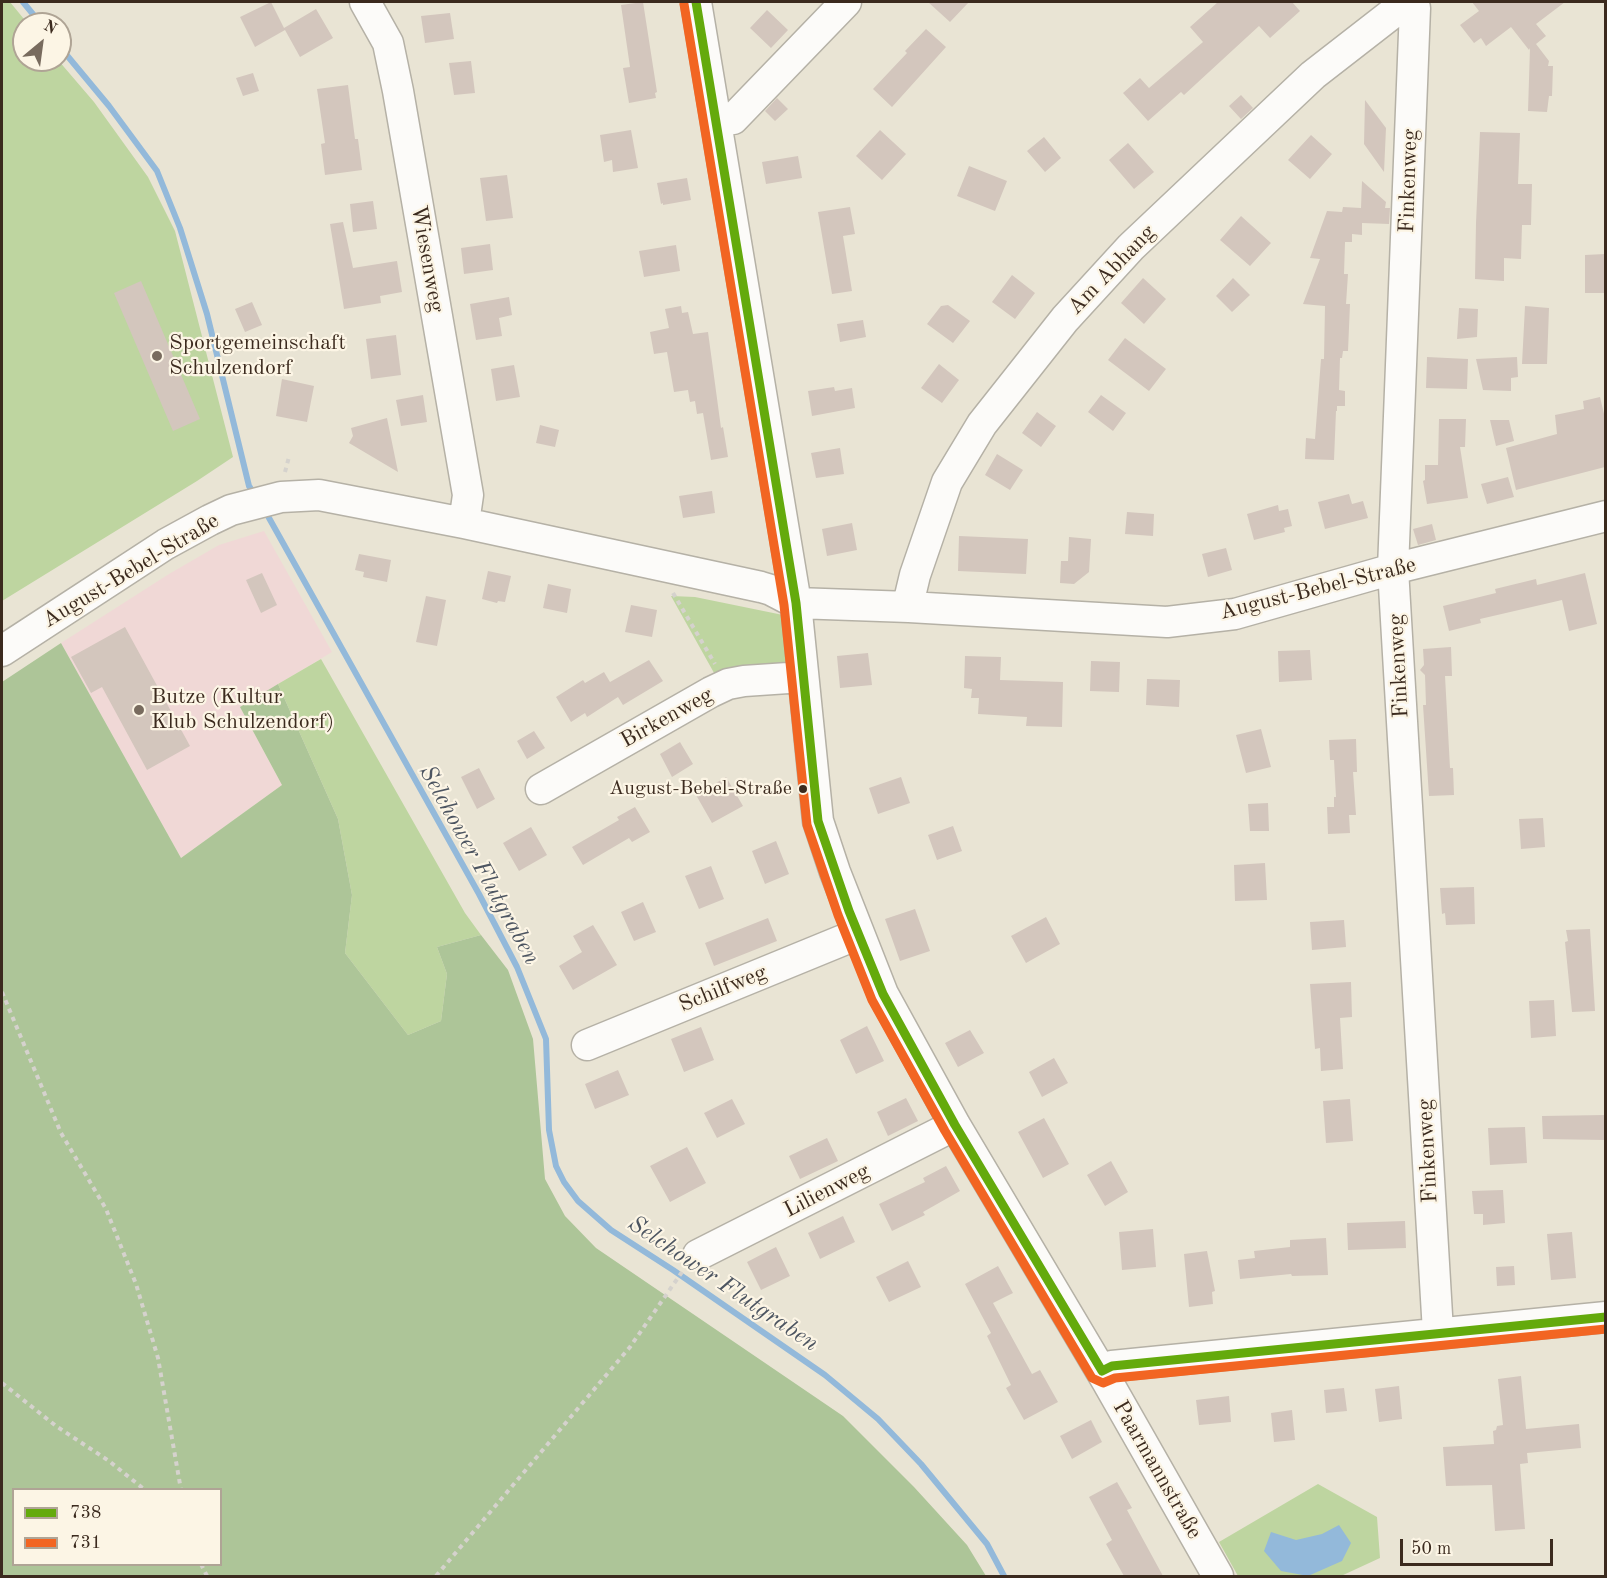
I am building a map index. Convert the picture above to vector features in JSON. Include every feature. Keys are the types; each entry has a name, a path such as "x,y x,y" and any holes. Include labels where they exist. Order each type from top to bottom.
{"street":[{"name":"Wiesenweg","path":"365,2 388,44 398,91 468,495 464,523"},
{"name":"Paarmannstraße","path":"696,2 796,603 818,821 858,934 883,994 956,1125 1102,1371 1218,1576"},
{"path":"717,122 733,119 846,2"},
{"name":"Finkenweg","path":"1409,2 1415,8 1415,19 1393,569 1438,1332"},
{"name":"Am Abhang","path":"909,607 915,575 947,482 982,424 1065,319 1131,248 1313,75 1409,2"},
{"name":"August-Bebel-Straße","path":"2,651 166,544 283,484 319,495 464,523 761,587 796,603 1167,622 1235,614 1393,569 1605,516"},
{"name":"Birkenweg","path":"541,789 728,684 803,677"},
{"name":"Schilfweg","path":"587,1045 858,934"},
{"name":"Lilienweg","path":"698,1255 956,1125"},
{"path":"1102,1371 1112,1366 1605,1317"}],"path":[{"path":"283,484 289,457"},
{"path":"669,587 728,684"},
{"path":"2,992 61,1133 106,1209 136,1284 158,1358 181,1488"},
{"path":"436,1576 630,1347 691,1258 698,1255"},
{"path":"2,1383 56,1426 109,1461 143,1488"}],"shaded area":[{"path":"264,531 332,652 240,707 282,785 181,858 61,643 219,545"}],"green space":[{"path":"2,2 10,2 18,12 12,12 12,72 68,72 94,102 148,177 175,231 233,457 2,601"},
{"path":"671,596 695,597 783,615 794,665 718,680"},
{"path":"61,643 181,858 282,785 240,707 278,684 338,819 352,895 345,953 408,1035 441,1021 447,974 437,947 481,935 508,970 533,1039 545,1179 565,1216 596,1248 843,1416 914,1487 967,1545 986,1576 2,1576 2,682"},
{"path":"321,659 465,913 481,935 437,947 447,974 441,1021 408,1035 345,953 352,895 338,819 278,684"},
{"path":"1318,1484 1377,1517 1380,1558 1341,1576 1238,1576 1219,1542"}],"water":[{"path":"1339,1525 1351,1543 1342,1561 1308,1576 1281,1571 1264,1551 1271,1532 1296,1540 1322,1534"}],"building":[{"path":"271,2 284,28 316,9 333,38 300,57 285,30 255,47 240,17"},
{"path":"643,2 657,92 655,93 656,98 629,103 623,68 630,67 621,5"},
{"path":"928,2 969,2 950,22"},
{"path":"1218,2 1292,2 1300,11 1270,38 1259,26 1184,95 1181,92 1148,121 1123,93 1140,78 1149,88 1203,42 1190,27"},
{"path":"1472,2 1565,2 1536,24 1546,36 1536,44 1549,61 1548,66 1553,66 1552,96 1549,96 1547,112 1528,111 1530,48 1529,50 1511,27 1486,46 1481,38 1474,43 1460,25 1479,11"},
{"path":"767,10 788,30 771,48 750,28"},
{"path":"450,13 454,39 425,43 421,16"},
{"path":"926,29 946,47 892,107 873,89"},
{"path":"471,61 475,93 454,95 449,63"},
{"path":"253,73 259,91 243,96 236,78"},
{"path":"348,85 355,139 358,139 362,170 325,175 321,144 325,143 317,89"},
{"path":"1241,95 1253,108 1241,119 1229,106"},
{"path":"777,98 788,109 775,121 765,111"},
{"path":"1365,100 1386,128 1384,172 1364,144"},
{"path":"631,130 638,168 613,172 612,160 604,162 600,135"},
{"path":"880,130 906,154 882,180 856,156"},
{"path":"1480,132 1520,133 1518,184 1532,184 1531,225 1522,225 1521,259 1504,258 1504,281 1475,279"},
{"path":"1311,135 1332,154 1310,179 1288,160"},
{"path":"1044,137 1061,158 1045,172 1027,151"},
{"path":"1128,143 1154,172 1134,189 1109,160"},
{"path":"798,156 802,178 766,184 762,162"},
{"path":"969,166 1007,181 995,211 957,196"},
{"path":"507,175 513,218 486,221 480,178"},
{"path":"687,178 691,200 661,204 657,183"},
{"path":"1362,181 1386,202 1385,208 1390,208 1389,224 1362,223 1362,235 1352,234 1352,242 1345,242 1344,274 1348,274 1346,304 1350,304 1348,351 1343,351 1342,358 1340,358 1339,390 1345,391 1345,406 1337,406 1334,460 1305,459 1306,438 1315,439 1321,359 1324,359 1325,306 1303,304 1320,259 1310,258 1327,211 1342,212 1343,207 1361,208"},
{"path":"373,201 377,229 353,232 350,204"},
{"path":"850,207 855,234 843,236 852,291 832,294 818,212"},
{"path":"1241,216 1271,243 1250,266 1220,240"},
{"path":"343,222 353,268 397,261 402,292 380,296 381,303 344,309 330,224"},
{"path":"490,244 493,270 464,274 461,248"},
{"path":"676,245 680,271 644,277 639,251"},
{"path":"1605,254 1605,293 1585,293 1585,255"},
{"path":"1012,275 1035,293 1015,319 992,302"},
{"path":"1143,278 1166,299 1144,324 1121,303"},
{"path":"1233,278 1250,295 1232,312 1216,296"},
{"name":"Sportgemeinschaft Schulzendorf","path":"141,281 200,419 173,431 114,293"},
{"path":"509,297 512,315 499,318 502,336 476,340 470,304"},
{"path":"252,302 262,325 245,332 235,309"},
{"path":"948,305 970,321 953,343 927,324 941,306"},
{"path":"681,306 682,313 688,312 693,334 708,332 721,428 723,427 728,457 711,460 703,413 697,414 695,401 690,402 688,390 674,392 667,352 654,354 650,332 669,328 665,309"},
{"path":"1525,306 1549,308 1547,364 1522,364"},
{"path":"1459,308 1478,309 1477,337 1457,339"},
{"path":"863,320 866,337 840,342 837,324"},
{"path":"396,335 401,375 371,379 366,339"},
{"path":"1125,338 1166,369 1149,391 1108,360"},
{"path":"1427,357 1468,359 1467,389 1426,388"},
{"path":"1517,357 1518,377 1511,378 1511,391 1483,390 1476,359"},
{"path":"939,364 959,380 942,403 921,388"},
{"path":"514,365 520,397 496,401 491,369"},
{"path":"282,379 314,386 307,422 276,416"},
{"path":"834,387 835,391 852,388 855,408 812,416 808,391"},
{"path":"423,395 427,422 401,426 396,400"},
{"path":"1101,395 1126,413 1113,431 1088,412"},
{"path":"1600,397 1605,418 1605,467 1516,490 1506,448 1557,434 1555,415 1584,409 1583,401"},
{"path":"1037,412 1056,426 1041,447 1022,433"},
{"path":"387,418 398,472 349,443 353,436 351,428"},
{"path":"1439,419 1466,419 1465,447 1460,447 1468,498 1427,504 1423,481 1425,480 1425,465 1438,465"},
{"path":"1490,420 1509,420 1514,441 1496,446"},
{"path":"540,425 559,430 555,447 536,443"},
{"path":"840,448 844,474 816,478 811,453"},
{"path":"997,454 1023,470 1010,490 985,475"},
{"path":"1508,477 1514,497 1487,504 1481,484"},
{"path":"712,491 715,513 683,518 679,496"},
{"path":"1349,494 1352,504 1363,501 1368,518 1325,529 1318,502"},
{"path":"1278,505 1279,511 1288,509 1292,526 1284,528 1285,532 1254,540 1247,514"},
{"path":"1127,512 1154,514 1153,536 1125,534"},
{"path":"852,523 857,550 827,556 822,529"},
{"path":"1432,524 1436,540 1418,545 1413,529"},
{"path":"959,536 1028,539 1026,574 958,571"},
{"path":"1069,537 1091,539 1089,572 1074,584 1060,583 1061,561 1068,561"},
{"path":"1226,548 1232,570 1208,577 1202,554"},
{"path":"359,554 391,560 387,582 363,577 364,572 355,570"},
{"path":"488,571 511,576 505,602 498,601 497,603 482,599"},
{"path":"262,573 277,605 261,613 246,580"},
{"path":"1585,573 1597,624 1569,631 1562,600 1480,619 1481,623 1449,631 1443,606 1496,593 1495,589 1536,579 1537,585"},
{"path":"548,584 571,589 567,613 543,608"},
{"path":"426,596 446,600 437,646 416,642"},
{"path":"631,605 657,610 652,637 625,632"},
{"path":"125,627 190,746 147,770 102,687 91,693 71,657"},
{"path":"1451,647 1452,676 1445,676 1450,768 1453,768 1454,795 1429,796 1423,705 1426,705 1425,675 1420,670 1424,665 1423,649"},
{"path":"1310,650 1312,680 1279,682 1278,651"},
{"path":"868,653 872,685 840,688 837,656"},
{"path":"965,656 1001,657 1000,680 1063,682 1062,727 1026,726 1027,717 978,714 979,698 971,698 972,689 964,688"},
{"path":"649,660 663,681 623,705 618,697 587,717 585,713 571,722 556,697 583,680 585,683 604,672 610,682"},
{"path":"1091,661 1120,662 1119,692 1090,691"},
{"path":"1147,679 1180,680 1179,707 1146,705"},
{"path":"1261,729 1271,767 1246,773 1236,735"},
{"path":"534,731 545,748 527,759 517,741"},
{"path":"1356,739 1357,772 1353,772 1356,815 1349,815 1350,833 1328,834 1327,807 1334,807 1334,797 1336,797 1334,760 1330,760 1329,740"},
{"path":"680,742 693,764 672,777 660,754"},
{"path":"479,768 495,799 477,809 461,777"},
{"path":"726,777 743,806 712,823 696,795"},
{"path":"901,777 910,803 878,814 869,788"},
{"path":"1268,803 1269,831 1250,831 1248,804"},
{"path":"635,807 650,832 632,842 629,838 583,865 572,847 619,820 617,817"},
{"path":"1543,818 1545,847 1521,849 1519,819"},
{"path":"953,826 962,851 937,860 928,835"},
{"path":"531,827 547,855 519,871 503,843"},
{"path":"776,841 789,874 765,884 752,851"},
{"path":"1265,863 1267,900 1235,901 1234,865"},
{"path":"711,866 724,899 699,909 685,876"},
{"path":"1474,887 1475,924 1446,925 1445,913 1442,914 1440,888"},
{"path":"643,902 656,932 634,941 621,912"},
{"path":"915,909 930,951 900,961 885,919"},
{"path":"1046,917 1060,944 1026,963 1011,936"},
{"path":"768,918 777,941 714,966 705,943"},
{"path":"1344,920 1346,947 1312,950 1310,922"},
{"path":"593,925 617,965 573,990 559,966 582,952 573,936"},
{"path":"1590,929 1595,1011 1572,1012 1565,942 1568,941 1566,930"},
{"path":"1351,982 1352,1017 1340,1018 1343,1069 1321,1071 1320,1048 1315,1049 1310,984"},
{"path":"1554,1000 1556,1036 1531,1038 1529,1001"},
{"path":"867,1026 884,1061 856,1074 840,1040"},
{"path":"701,1027 714,1060 684,1072 671,1039"},
{"path":"970,1030 984,1053 958,1067 945,1043"},
{"path":"1054,1058 1068,1083 1042,1097 1029,1072"},
{"path":"618,1070 629,1095 595,1109 585,1084"},
{"path":"906,1098 918,1121 888,1136 877,1112"},
{"path":"732,1099 745,1124 717,1138 704,1113"},
{"path":"1350,1099 1353,1141 1326,1143 1323,1101"},
{"path":"1605,1115 1605,1140 1543,1139 1542,1116"},
{"path":"1044,1118 1069,1164 1043,1178 1018,1132"},
{"path":"1525,1127 1527,1163 1490,1165 1488,1128"},
{"path":"827,1138 838,1161 800,1179 789,1156"},
{"path":"687,1147 706,1183 670,1202 650,1166"},
{"path":"1111,1161 1128,1192 1105,1206 1087,1175"},
{"path":"946,1166 960,1191 923,1212 925,1215 892,1231 879,1204 925,1182 923,1178"},
{"path":"1503,1190 1505,1223 1483,1225 1483,1214 1474,1214 1472,1191"},
{"path":"843,1216 855,1242 820,1259 808,1233"},
{"path":"1405,1221 1406,1248 1348,1250 1347,1223"},
{"path":"1153,1229 1156,1267 1122,1270 1119,1232"},
{"path":"1572,1232 1576,1278 1551,1280 1547,1234"},
{"path":"1326,1238 1328,1275 1292,1276 1291,1274 1240,1279 1238,1260 1255,1258 1254,1251 1290,1247 1290,1240"},
{"path":"776,1247 790,1276 761,1290 747,1262"},
{"path":"1207,1251 1215,1291 1212,1292 1213,1304 1189,1307 1184,1254"},
{"path":"908,1261 921,1287 889,1302 876,1277"},
{"path":"998,1266 1013,1293 993,1303 1032,1374 1040,1370 1058,1402 1024,1420 1006,1388 1011,1385 987,1336 991,1333 965,1284"},
{"path":"1514,1266 1515,1285 1497,1286 1496,1267"},
{"path":"1521,1376 1526,1429 1579,1424 1581,1448 1527,1453 1528,1463 1520,1464 1525,1529 1495,1531 1492,1485 1446,1486 1443,1447 1494,1444 1493,1431 1497,1426 1503,1425 1498,1379"},
{"path":"1399,1386 1402,1419 1379,1422 1375,1389"},
{"path":"1344,1388 1347,1411 1326,1413 1324,1390"},
{"path":"1229,1396 1231,1422 1199,1425 1196,1400"},
{"path":"1292,1410 1295,1440 1274,1442 1271,1413"},
{"path":"1091,1420 1102,1442 1072,1459 1060,1436"},
{"path":"1117,1482 1132,1508 1127,1510 1163,1576 1124,1576 1106,1544 1112,1540 1089,1497"}],"waterway":[{"name":"Selchower Flutgraben","path":"23,2 31,12"},
{"name":"Selchower Flutgraben","path":"72,61 109,106 157,171 180,228 207,314 249,486 255,495"},
{"name":"Selchower Flutgraben","path":"264,509 479,894 517,967 546,1039 549,1130 556,1166 564,1182 578,1201 611,1230 825,1375 878,1419 921,1464 987,1544 1004,1576"}],"transit line":[{"name":"738","path":"696,2 796,603 818,821 849,911 883,994 955,1125 1102,1371 1112,1366 1606,1317"},
{"name":"731","path":"684,4 784,605 807,825 838,915 872,1000 945,1131 1092,1378 1103,1383 1115,1378 1606,1329"}],"place":[{"name":"Sportgemeinschaft Schulzendorf","path":"157,356"},
{"name":"Butze (Kultur Klub Schulzendorf)","path":"139,710"},
{"name":"August-Bebel-Straße","path":"803,789"}]}
